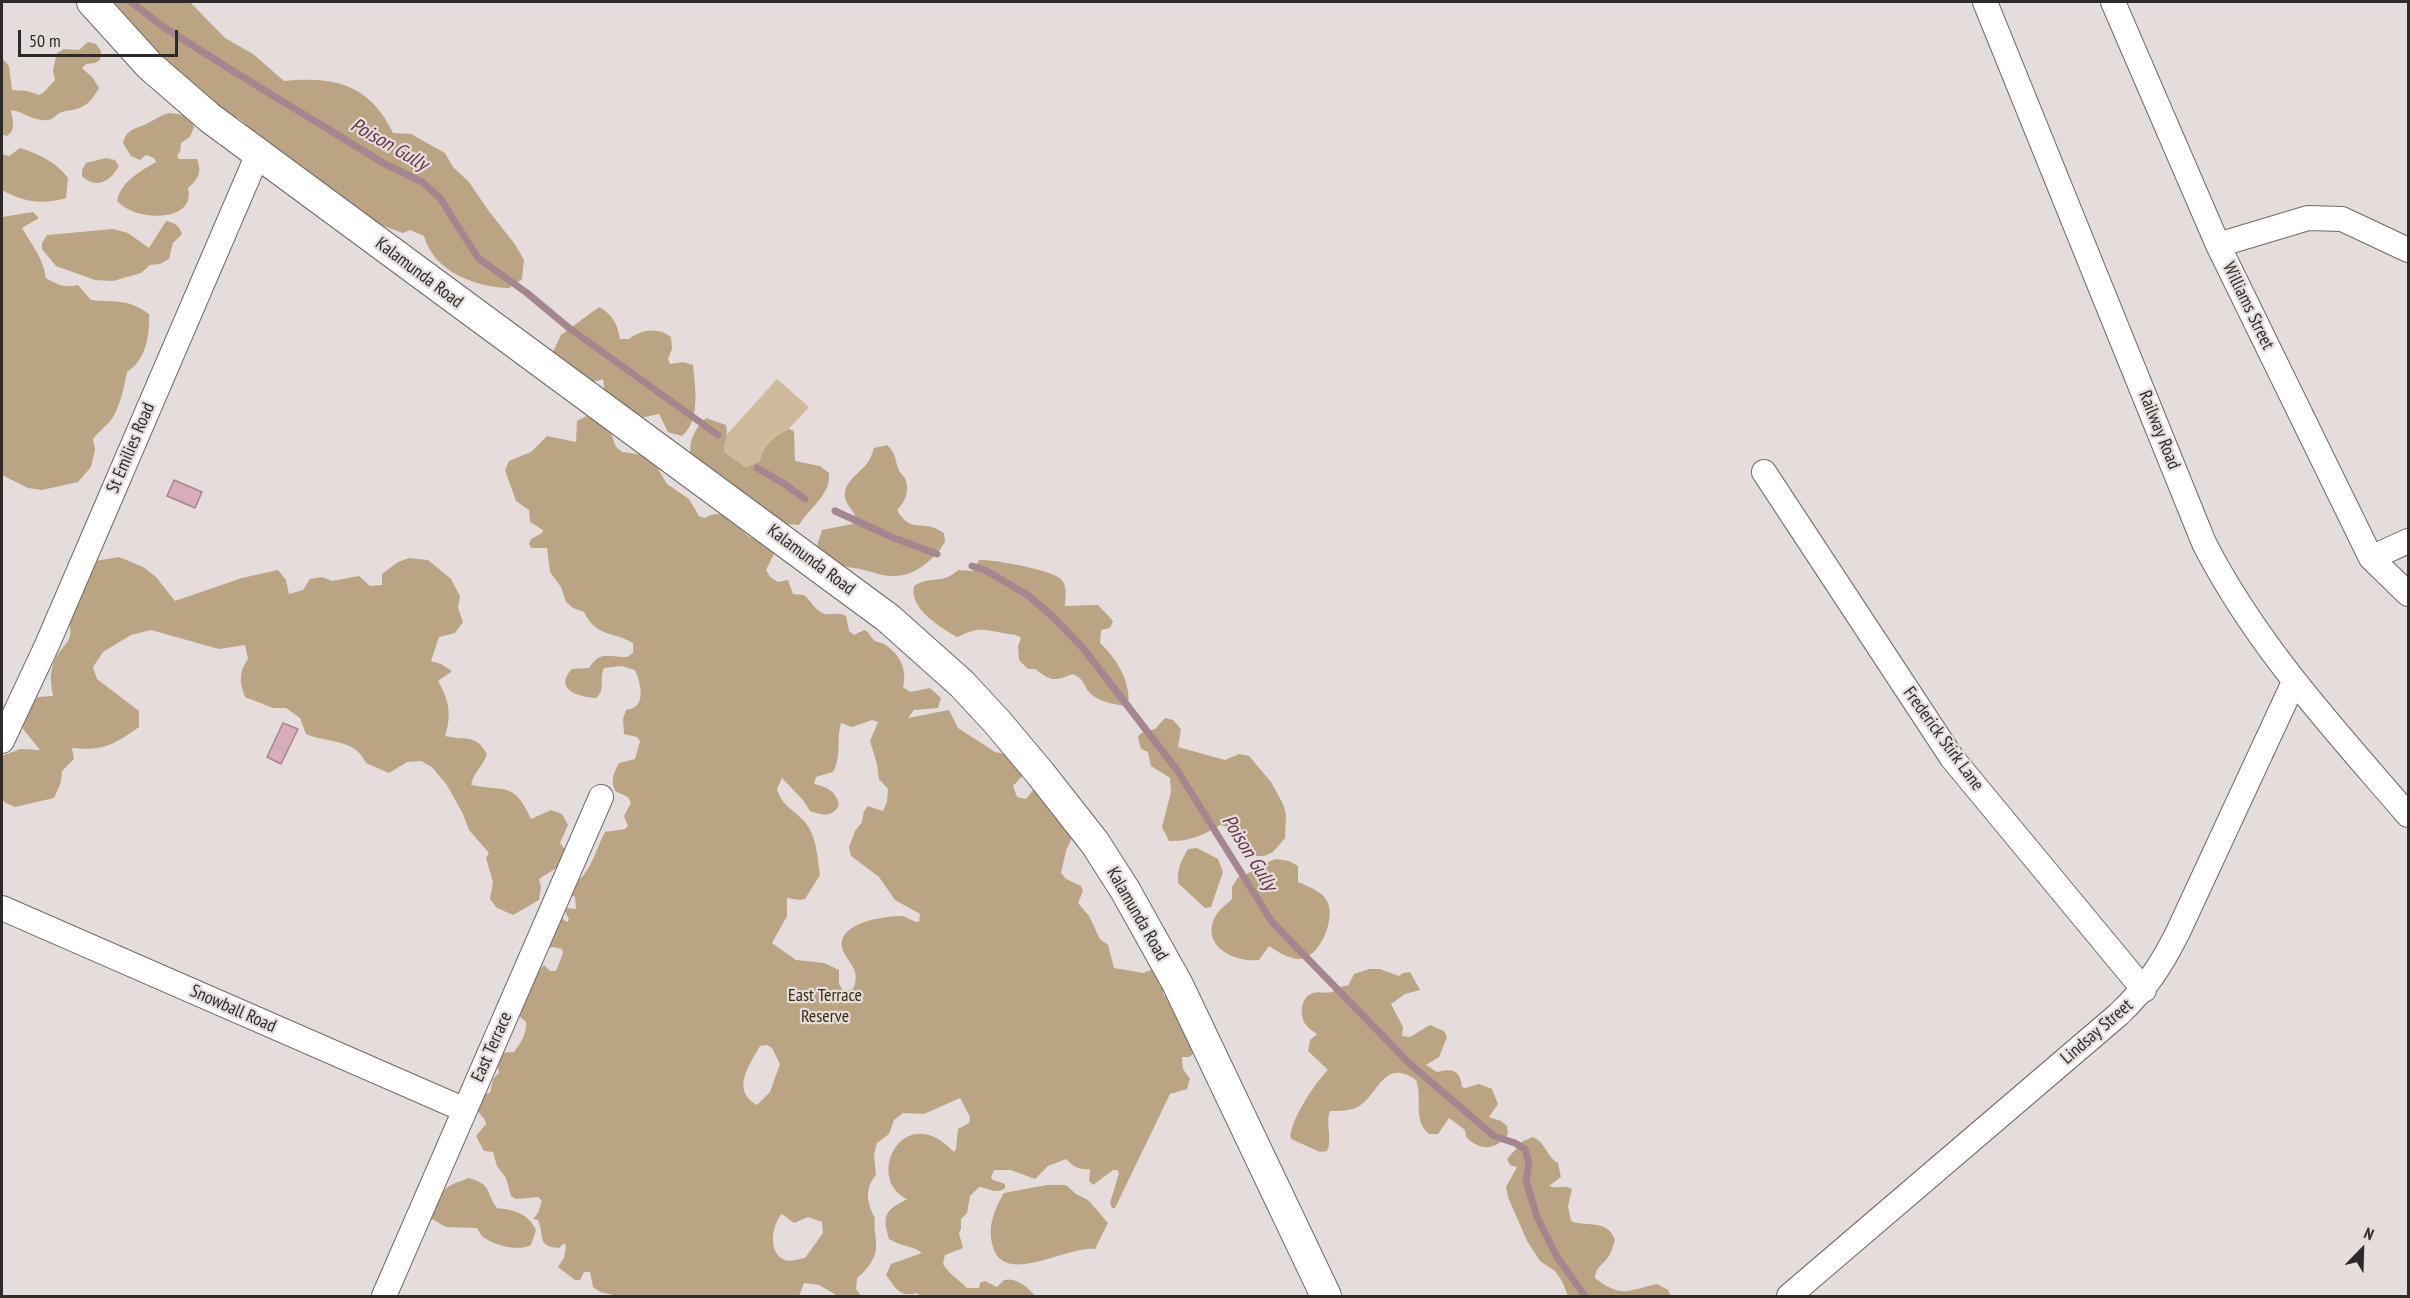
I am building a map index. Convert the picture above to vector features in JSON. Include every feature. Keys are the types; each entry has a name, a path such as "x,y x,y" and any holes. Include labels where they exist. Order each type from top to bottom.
{"main road":[{"name":"Kalamunda Road","path":"92,2 150,66 175,89 258,154 888,618 976,699 1041,772 1095,843 1125,890 1177,983 1326,1296"}],"street":[{"name":"Railway Road","path":"1985,2 2204,543 2228,587 2294,682 2409,815"},
{"name":"Williams Street","path":"2114,2 2218,245 2371,558 2409,594"},
{"name":"St Emilies Road","path":"2,741 47,645 258,154"},
{"path":"2218,245 2308,218 2342,219 2409,249"},
{"name":"Frederick Stirk Lane","path":"1764,472 1952,758 2144,990"},
{"path":"2371,558 2409,541"},
{"name":"Lindsay Street","path":"1789,1296 2119,1014 2144,990 2163,962 2178,932 2294,682"},
{"name":"East Terrace","path":"384,1296 601,798"},
{"name":"Snowball Road","path":"2,908 465,1110"}],"shaded area":[{"path":"777,379 809,407 744,478 713,450"},
{"path":"174,480 202,492 195,508 167,496"},
{"path":"283,723 298,729 281,764 267,757"}],"green space":[{"path":"97,2 190,2 225,38 253,54 284,81 334,82 362,94 384,116 393,133 411,134 445,153 453,167 469,182 514,243 524,260 522,279 509,288 470,281 446,268 429,249 424,236 410,230 403,233 356,216 254,137 242,121 224,114"},
{"path":"88,42 96,44 101,51 100,60 86,64 82,68 93,78 99,88 90,101 80,108 64,111 46,120 11,110 12,131 7,136 2,134 2,58 9,66 12,90 39,95 55,80 53,70 57,53 64,49 79,50"},
{"path":"169,113 185,116 194,127 190,137 181,143 177,156 179,159 197,159 198,175 188,188 188,199 183,208 163,216 137,213 117,201 119,195 126,183 156,162 154,158 146,155 140,160 131,156 123,143 130,131"},
{"path":"20,148 47,159 63,172 68,178 66,198 33,201 2,190 2,154 9,156"},
{"path":"106,158 115,160 119,166 112,176 98,183 82,176 86,163"},
{"path":"33,212 39,218 22,228 40,258 46,278 61,285 78,285 91,300 128,303 149,314 149,330 143,354 127,372 120,401 113,417 93,439 95,450 91,467 78,482 42,490 28,488 2,475 2,217"},
{"path":"166,221 180,228 182,234 173,243 169,259 160,264 150,265 141,273 113,281 95,280 56,266 42,249 42,243 47,235 113,229 128,233 149,248"},
{"path":"599,307 614,320 620,339 629,339 644,331 661,332 671,337 672,349 668,359 670,364 683,362 693,365 694,412 688,429 682,436 668,432 659,414 631,420 606,400 603,379 573,381 551,356 561,335"},
{"name":"East Terrace Reserve","path":"587,416 610,430 616,447 622,452 644,455 655,464 667,484 689,499 699,516 705,518 718,514 724,515 750,537 764,543 775,552 766,570 770,577 778,582 788,580 793,594 804,595 823,613 846,616 849,631 854,635 864,630 872,639 893,651 903,668 903,687 910,692 930,688 941,698 938,708 914,710 908,718 949,710 958,728 995,752 1011,755 1026,772 1013,786 1017,797 1026,799 1034,789 1074,834 1066,851 1061,873 1066,879 1081,886 1083,891 1078,903 1089,916 1100,939 1108,945 1114,968 1143,973 1156,968 1170,982 1163,992 1164,996 1173,995 1198,1050 1189,1057 1182,1057 1183,1069 1190,1079 1187,1089 1170,1094 1115,1208 1112,1208 1110,1203 1119,1173 1117,1170 1113,1170 1093,1185 1089,1181 1090,1169 1076,1167 1066,1159 1048,1166 1035,1179 1011,1170 994,1170 991,1177 1005,1184 1005,1188 995,1191 979,1187 970,1196 967,1213 961,1219 959,1233 963,1248 945,1255 943,1264 967,1288 979,1288 980,1283 985,1281 997,1287 1008,1279 1025,1286 1035,1296 920,1296 917,1293 902,1293 895,1288 886,1275 891,1264 922,1253 889,1239 887,1214 907,1199 895,1189 889,1176 890,1161 895,1148 905,1138 919,1134 936,1138 954,1152 958,1129 969,1123 970,1117 960,1098 924,1114 903,1113 894,1120 889,1134 877,1143 874,1155 876,1175 868,1191 870,1207 875,1218 876,1249 869,1265 857,1278 856,1289 861,1296 838,1296 819,1285 804,1283 799,1296 618,1296 600,1292 593,1287 590,1272 584,1272 580,1280 575,1280 558,1267 564,1258 566,1246 564,1243 559,1248 544,1243 538,1220 533,1219 542,1201 538,1197 516,1199 511,1196 506,1178 497,1166 493,1152 484,1151 476,1136 486,1124 475,1108 471,1096 490,1093 493,1079 499,1073 498,1068 493,1065 498,1053 514,1052 521,1041 526,1030 526,1022 517,1014 537,972 544,965 550,971 556,971 563,953 562,949 553,947 544,949 559,916 567,922 569,920 566,908 576,909 575,897 570,895 570,885 587,870 605,832 625,829 628,826 624,816 631,803 628,797 615,791 613,780 619,763 635,759 640,741 637,737 624,734 623,719 626,710 639,703 640,688 637,674 635,670 622,666 604,668 602,688 596,698 575,694 566,687 565,682 572,669 589,668 601,657 627,657 633,653 633,643 599,630 584,612 573,608 566,602 561,587 550,572 547,548 531,548 529,544 531,539 543,530 530,522 529,510 516,501 505,470 509,461 531,452 547,436 576,442 577,421","holes":["872,720 878,722 870,741 879,779 888,789 887,802 883,811 868,806 864,811 862,822 855,831 849,847 851,856 879,877 895,900 920,914 919,922 902,916 885,917 864,922 847,932 843,938 843,952 856,976 853,989 844,992 839,984 839,970 824,963 796,960 772,943 787,916 787,898 805,899 820,875 812,833 804,821 785,803 777,789 782,778 810,811 822,814 833,812 839,805 836,796 827,788 814,784 816,777 833,772 836,766 841,723 852,727","767,1045 772,1048 780,1064 770,1092 757,1105 749,1099 743,1084 760,1046","782,1214 794,1223 808,1217 822,1222 823,1233 805,1258 792,1261 779,1256 773,1238"]},
{"path":"706,418 726,425 724,452 746,468 760,461 764,450 774,438 789,429 794,431 795,461 820,466 829,473 827,488 799,525 786,524 777,519 691,458 690,447 693,436"},
{"path":"887,445 894,454 907,487 903,503 897,510 907,522 944,533 945,542 923,566 900,576 884,575 841,565 830,560 817,546 822,530 853,524 855,515 847,503 845,490 868,462 874,448"},
{"path":"119,557 143,567 156,577 175,601 242,578 278,570 286,580 289,594 303,590 310,579 322,577 332,581 359,576 370,586 382,585 382,574 398,562 409,558 428,560 451,579 460,596 458,608 463,622 455,633 439,637 431,661 452,671 438,681 448,708 445,736 474,740 483,747 487,754 471,785 508,790 519,799 531,819 551,810 562,814 568,825 560,843 568,853 561,865 539,879 541,887 539,900 513,915 497,908 490,899 493,882 486,858 489,853 469,830 447,785 432,767 421,761 407,762 389,773 366,763 355,749 347,745 306,734 300,718 286,708 273,708 245,697 241,677 248,659 245,645 219,649 151,630 131,635 103,652 93,667 97,679 139,711 139,727 108,745 92,749 72,748 74,759 62,771 61,782 54,798 15,807 4,802 2,756 20,749 40,750 23,729 25,711 38,697 53,696 52,666 70,636 66,616 89,562"},
{"path":"979,560 1022,566 1046,572 1061,579 1065,585 1065,606 1098,605 1113,621 1110,628 1101,630 1100,643 1122,672 1128,689 1128,707 1096,698 1073,674 1053,679 1035,669 1028,669 1019,660 1018,646 1021,638 1017,635 980,630 957,637 942,628 921,610 916,602 914,586 926,581 942,579 958,570 973,571"},
{"path":"1165,718 1173,720 1181,729 1178,747 1225,760 1239,754 1249,756 1271,782 1286,814 1285,838 1273,852 1264,856 1253,856 1237,845 1237,838 1231,828 1220,825 1196,837 1169,841 1162,827 1171,792 1170,778 1151,766 1148,752 1141,749 1138,737 1141,733 1155,729"},
{"path":"1197,848 1218,859 1223,872 1211,907 1205,908 1178,883 1181,861 1188,849"},
{"path":"1276,859 1289,861 1298,866 1298,882 1315,890 1326,899 1330,910 1324,937 1307,957 1295,959 1269,946 1259,960 1240,959 1222,950 1216,944 1212,936 1215,917 1232,899 1232,887 1238,877"},
{"path":"1369,969 1380,969 1399,976 1410,972 1420,990 1405,994 1391,1004 1403,1027 1402,1036 1410,1037 1430,1025 1444,1031 1447,1037 1439,1057 1426,1065 1437,1072 1447,1070 1455,1072 1460,1077 1462,1087 1479,1084 1492,1089 1498,1104 1489,1117 1507,1126 1508,1134 1498,1144 1482,1147 1471,1142 1466,1137 1465,1130 1449,1118 1438,1134 1429,1134 1419,1115 1416,1080 1405,1074 1396,1073 1383,1080 1366,1101 1356,1108 1330,1111 1327,1151 1320,1152 1291,1139 1293,1124 1298,1114 1310,1093 1328,1070 1308,1051 1310,1040 1317,1034 1304,1021 1302,1007 1305,998 1313,993 1329,993 1348,986 1354,974"},
{"path":"1533,1137 1558,1163 1561,1177 1549,1186 1572,1189 1568,1206 1571,1221 1602,1226 1612,1233 1615,1240 1610,1254 1598,1268 1595,1278 1618,1291 1657,1284 1668,1290 1671,1296 1568,1296 1555,1271 1540,1261 1527,1241 1508,1197 1506,1187 1517,1167 1510,1165 1507,1159 1523,1141"},
{"path":"469,1178 485,1186 497,1208 515,1211 525,1216 533,1224 536,1230 531,1245 513,1248 499,1245 483,1237 477,1228 446,1227 427,1216 442,1191"},
{"path":"1047,1185 1066,1185 1076,1194 1088,1200 1108,1223 1095,1249 1083,1249 1023,1264 1010,1264 999,1258 991,1240 991,1226 1004,1193"}],"waterway":[{"name":"Poison Gully","path":"131,2 165,28 233,71 385,164 422,182 440,198 478,258 527,293 569,328 718,435"},
{"path":"757,468 805,499"},
{"name":"Poison Gully","path":"835,511 894,538 937,554"},
{"name":"Poison Gully","path":"972,566 985,570 1029,596 1083,648 1177,770 1272,922 1409,1063 1494,1136 1525,1149 1529,1163 1526,1181 1537,1217 1557,1257 1585,1296"}]}
